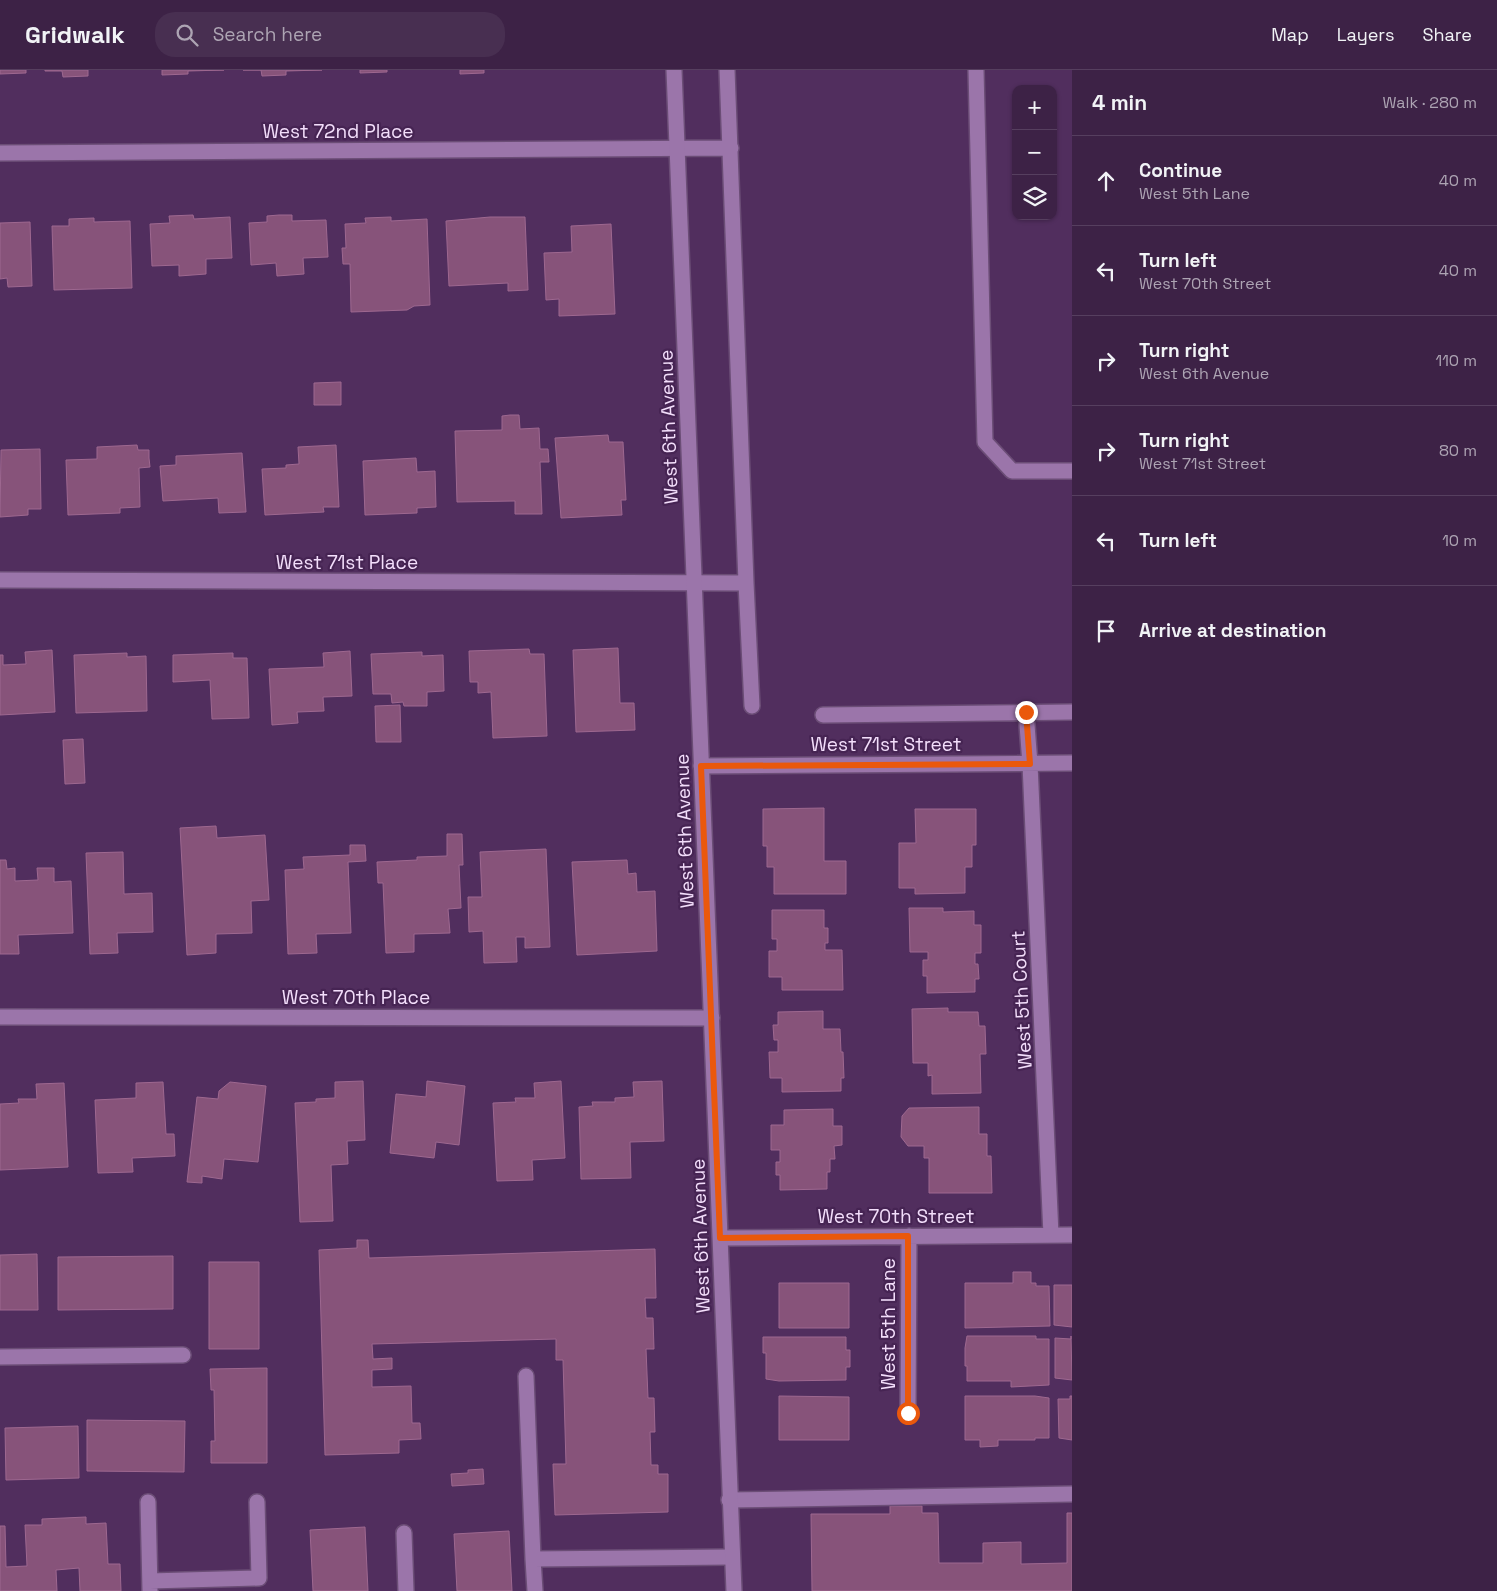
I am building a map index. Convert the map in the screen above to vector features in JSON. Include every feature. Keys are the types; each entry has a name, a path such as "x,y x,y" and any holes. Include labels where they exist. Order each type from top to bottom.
{"street":[{"name":"West 6th Avenue","path":"674,70 712,1018 731,1557 734,1591"},
{"path":"727,70 752,706"},
{"path":"976,70 985,442 1012,471 1072,471"},
{"name":"West 72nd Place","path":"0,153 730,148"},
{"name":"West 71st Place","path":"0,580 746,583"},
{"name":"West 5th Court","path":"1026,712 1030,764 1051,1235"},
{"path":"824,715 1072,712"},
{"name":"West 71st Street","path":"701,766 1072,764"},
{"name":"West 70th Place","path":"0,1017 712,1018"},
{"name":"West 70th Street","path":"720,1238 1072,1235"},
{"name":"West 5th Lane","path":"908,1236 908,1413"},
{"path":"0,1357 183,1356"},
{"path":"526,1376 535,1591"},
{"path":"729,1500 1072,1494"},
{"path":"148,1502 150,1586 260,1578 257,1502"},
{"path":"404,1533 406,1591"},
{"path":"533,1559 731,1557"}],"building":[{"path":"0,70 26,70 26,73 0,74"},
{"path":"45,70 88,70 88,76 63,77 62,71"},
{"path":"162,70 224,70 188,71 188,74 162,75"},
{"path":"261,70 322,70 286,71 286,75 262,76"},
{"path":"360,70 387,70 387,72 360,73"},
{"path":"460,70 484,70 484,73 460,74"},
{"path":"193,215 194,219 230,217 232,258 206,259 206,274 179,276 179,265 152,266 150,224 170,223 169,216"},
{"path":"292,215 292,221 326,220 328,257 303,258 304,274 277,276 276,263 251,265 249,223 267,222 267,216"},
{"path":"391,217 391,221 427,219 430,305 414,306 407,310 351,312 350,264 343,264 342,248 346,248 345,224 366,223 365,218"},
{"path":"490,217 525,217 528,290 508,291 508,283 449,286 446,221"},
{"path":"94,218 94,222 130,221 132,288 54,290 52,226 69,226 69,219"},
{"path":"30,222 32,286 8,287 7,278 0,279 0,223"},
{"path":"611,224 615,314 559,316 559,299 546,300 544,253 572,252 571,226"},
{"path":"341,382 341,405 314,405 314,383"},
{"path":"519,415 520,429 539,428 540,449 548,449 549,462 540,462 542,514 515,514 515,501 457,502 455,431 502,430 502,416"},
{"path":"608,435 609,442 623,442 626,500 621,500 622,515 561,518 555,438"},
{"path":"137,445 138,450 149,450 150,467 139,468 140,507 120,508 120,513 68,515 66,460 97,459 97,447"},
{"path":"336,445 339,507 323,507 324,512 265,515 262,469 286,468 286,465 299,464 298,447"},
{"path":"40,449 41,509 28,509 28,515 0,517 1,450"},
{"path":"242,453 246,512 219,513 218,498 163,501 160,466 176,465 176,456"},
{"path":"416,458 417,472 435,471 436,507 417,508 417,513 365,515 363,461"},
{"path":"618,648 620,703 634,703 635,730 576,732 573,650"},
{"path":"529,649 530,654 544,654 547,736 493,738 491,692 478,693 478,682 470,682 469,651"},
{"path":"52,650 55,712 0,715 0,655 3,655 3,665 26,664 25,652"},
{"path":"350,651 352,696 323,697 324,711 297,712 298,723 272,725 269,669 324,667 323,653"},
{"path":"422,652 422,656 443,655 444,691 427,692 427,706 404,706 403,702 392,703 391,694 373,694 371,654"},
{"path":"127,653 127,657 146,656 147,711 76,713 74,655"},
{"path":"233,653 233,658 247,658 249,718 212,719 210,680 173,682 173,655"},
{"path":"400,705 401,742 376,742 375,706"},
{"path":"83,739 85,783 65,784 63,740"},
{"path":"824,808 824,861 846,861 846,894 774,894 774,867 767,867 767,846 763,846 763,809"},
{"path":"915,809 976,809 976,845 972,845 972,867 965,867 965,893 915,894 915,888 899,888 899,843 916,843"},
{"path":"216,826 217,838 265,835 269,900 251,901 252,933 216,934 216,953 187,955 180,828"},
{"path":"447,834 462,834 463,865 459,865 461,908 448,909 450,933 414,934 414,952 386,953 383,883 378,883 377,862 417,860 417,857 447,856"},
{"path":"350,845 365,845 366,861 348,862 351,933 316,934 317,953 288,954 285,870 304,869 303,857 350,855"},
{"path":"546,849 550,947 525,948 525,937 516,937 517,962 484,963 483,931 469,932 468,897 482,897 480,852"},
{"path":"123,852 124,894 152,893 153,932 117,933 118,953 90,954 86,853"},
{"path":"0,860 6,860 7,869 15,868 15,881 38,880 37,868 54,868 54,882 71,881 73,933 18,935 19,954 0,954"},
{"path":"627,860 628,874 636,873 637,892 655,891 657,951 577,955 572,862"},
{"path":"909,908 943,908 943,912 974,911 974,925 981,925 981,953 975,953 975,964 978,964 979,979 975,979 975,992 927,993 927,976 923,976 923,960 928,960 928,952 910,952"},
{"path":"772,910 824,910 824,928 828,928 828,943 825,943 825,950 842,950 843,990 782,990 782,977 769,977 769,951 777,951 777,939 772,939"},
{"path":"948,1008 948,1012 978,1012 979,1026 985,1026 986,1054 980,1054 981,1093 932,1094 932,1075 928,1076 928,1063 913,1063 912,1009"},
{"path":"823,1011 823,1029 840,1029 844,1078 841,1078 841,1091 782,1092 782,1078 770,1078 769,1052 778,1052 778,1040 774,1040 773,1025 778,1025 778,1012"},
{"path":"363,1081 365,1140 347,1141 348,1164 331,1165 333,1221 300,1222 295,1103 316,1102 316,1099 335,1098 335,1082"},
{"path":"427,1081 465,1086 459,1145 436,1142 434,1158 390,1153 396,1094 426,1097"},
{"path":"561,1081 565,1158 532,1160 533,1180 497,1181 493,1103 516,1102 515,1098 535,1098 534,1083"},
{"path":"662,1081 664,1141 630,1142 631,1178 581,1179 579,1107 593,1106 592,1102 615,1102 615,1098 634,1097 633,1082"},
{"path":"163,1082 166,1134 174,1134 175,1156 132,1158 133,1172 98,1173 95,1100 136,1098 136,1083"},
{"path":"230,1082 266,1086 258,1162 224,1159 222,1179 202,1176 202,1183 187,1182 197,1097 218,1099 219,1091"},
{"path":"64,1083 68,1167 0,1170 0,1104 19,1103 18,1099 37,1099 36,1084"},
{"path":"979,1107 979,1134 987,1134 987,1156 991,1156 992,1193 929,1193 929,1158 924,1158 924,1146 908,1146 901,1137 902,1116 909,1108"},
{"path":"833,1109 833,1126 842,1126 842,1145 834,1146 835,1159 830,1159 830,1172 827,1172 827,1189 780,1190 780,1175 776,1175 776,1162 780,1162 780,1150 771,1150 771,1125 784,1125 784,1110"},
{"path":"357,1240 368,1240 369,1258 655,1249 656,1298 645,1298 646,1318 653,1318 654,1349 646,1349 648,1398 654,1398 655,1432 650,1432 651,1465 658,1465 658,1474 668,1474 668,1512 555,1515 553,1464 566,1464 563,1360 556,1360 556,1339 372,1344 373,1359 392,1358 392,1369 372,1370 372,1387 411,1386 412,1423 420,1423 421,1439 399,1440 399,1453 325,1455 319,1250 357,1248"},
{"path":"37,1254 38,1310 0,1310 0,1255"},
{"path":"173,1256 173,1309 58,1310 58,1257"},
{"path":"209,1262 259,1262 259,1349 209,1349"},
{"path":"1013,1272 1031,1272 1031,1283 1036,1283 1036,1286 1049,1286 1050,1326 965,1328 965,1283 1013,1283"},
{"path":"779,1283 849,1283 849,1328 779,1328"},
{"path":"1054,1285 1072,1285 1072,1327 1054,1325"},
{"path":"967,1336 1036,1336 1036,1339 1049,1339 1049,1385 1011,1387 1011,1381 967,1381 965,1348"},
{"path":"1071,1336 1072,1380 1055,1378 1055,1338 1071,1339"},
{"path":"763,1337 846,1337 846,1350 850,1350 850,1367 846,1367 846,1380 779,1381 766,1379 766,1353 763,1353"},
{"path":"267,1368 267,1463 211,1463 211,1441 215,1441 214,1390 211,1390 210,1369"},
{"path":"779,1396 849,1397 849,1440 779,1440"},
{"path":"965,1396 1035,1396 1049,1398 1049,1438 998,1440 998,1446 980,1447 980,1440 965,1440"},
{"path":"1070,1396 1072,1396 1072,1440 1059,1438 1058,1399 1070,1399"},
{"path":"87,1420 185,1421 184,1472 87,1471"},
{"path":"78,1426 79,1478 6,1480 5,1428"},
{"path":"483,1469 484,1484 452,1486 451,1474 468,1473 468,1470"},
{"path":"890,1506 922,1506 922,1513 938,1513 939,1563 983,1563 983,1543 1021,1542 1021,1564 1067,1563 1067,1513 1072,1513 1072,1591 812,1591 811,1514 890,1514"},
{"path":"86,1517 86,1524 106,1523 108,1564 120,1564 121,1591 80,1591 79,1568 56,1570 57,1591 0,1591 0,1526 5,1526 6,1567 27,1566 25,1525 42,1525 42,1519"},
{"path":"365,1527 368,1591 313,1591 310,1530"},
{"path":"509,1531 512,1591 457,1591 454,1534"}],"route":[{"path":"908,1413 908,1236 720,1238 701,766 1030,764 1026,712"}]}
